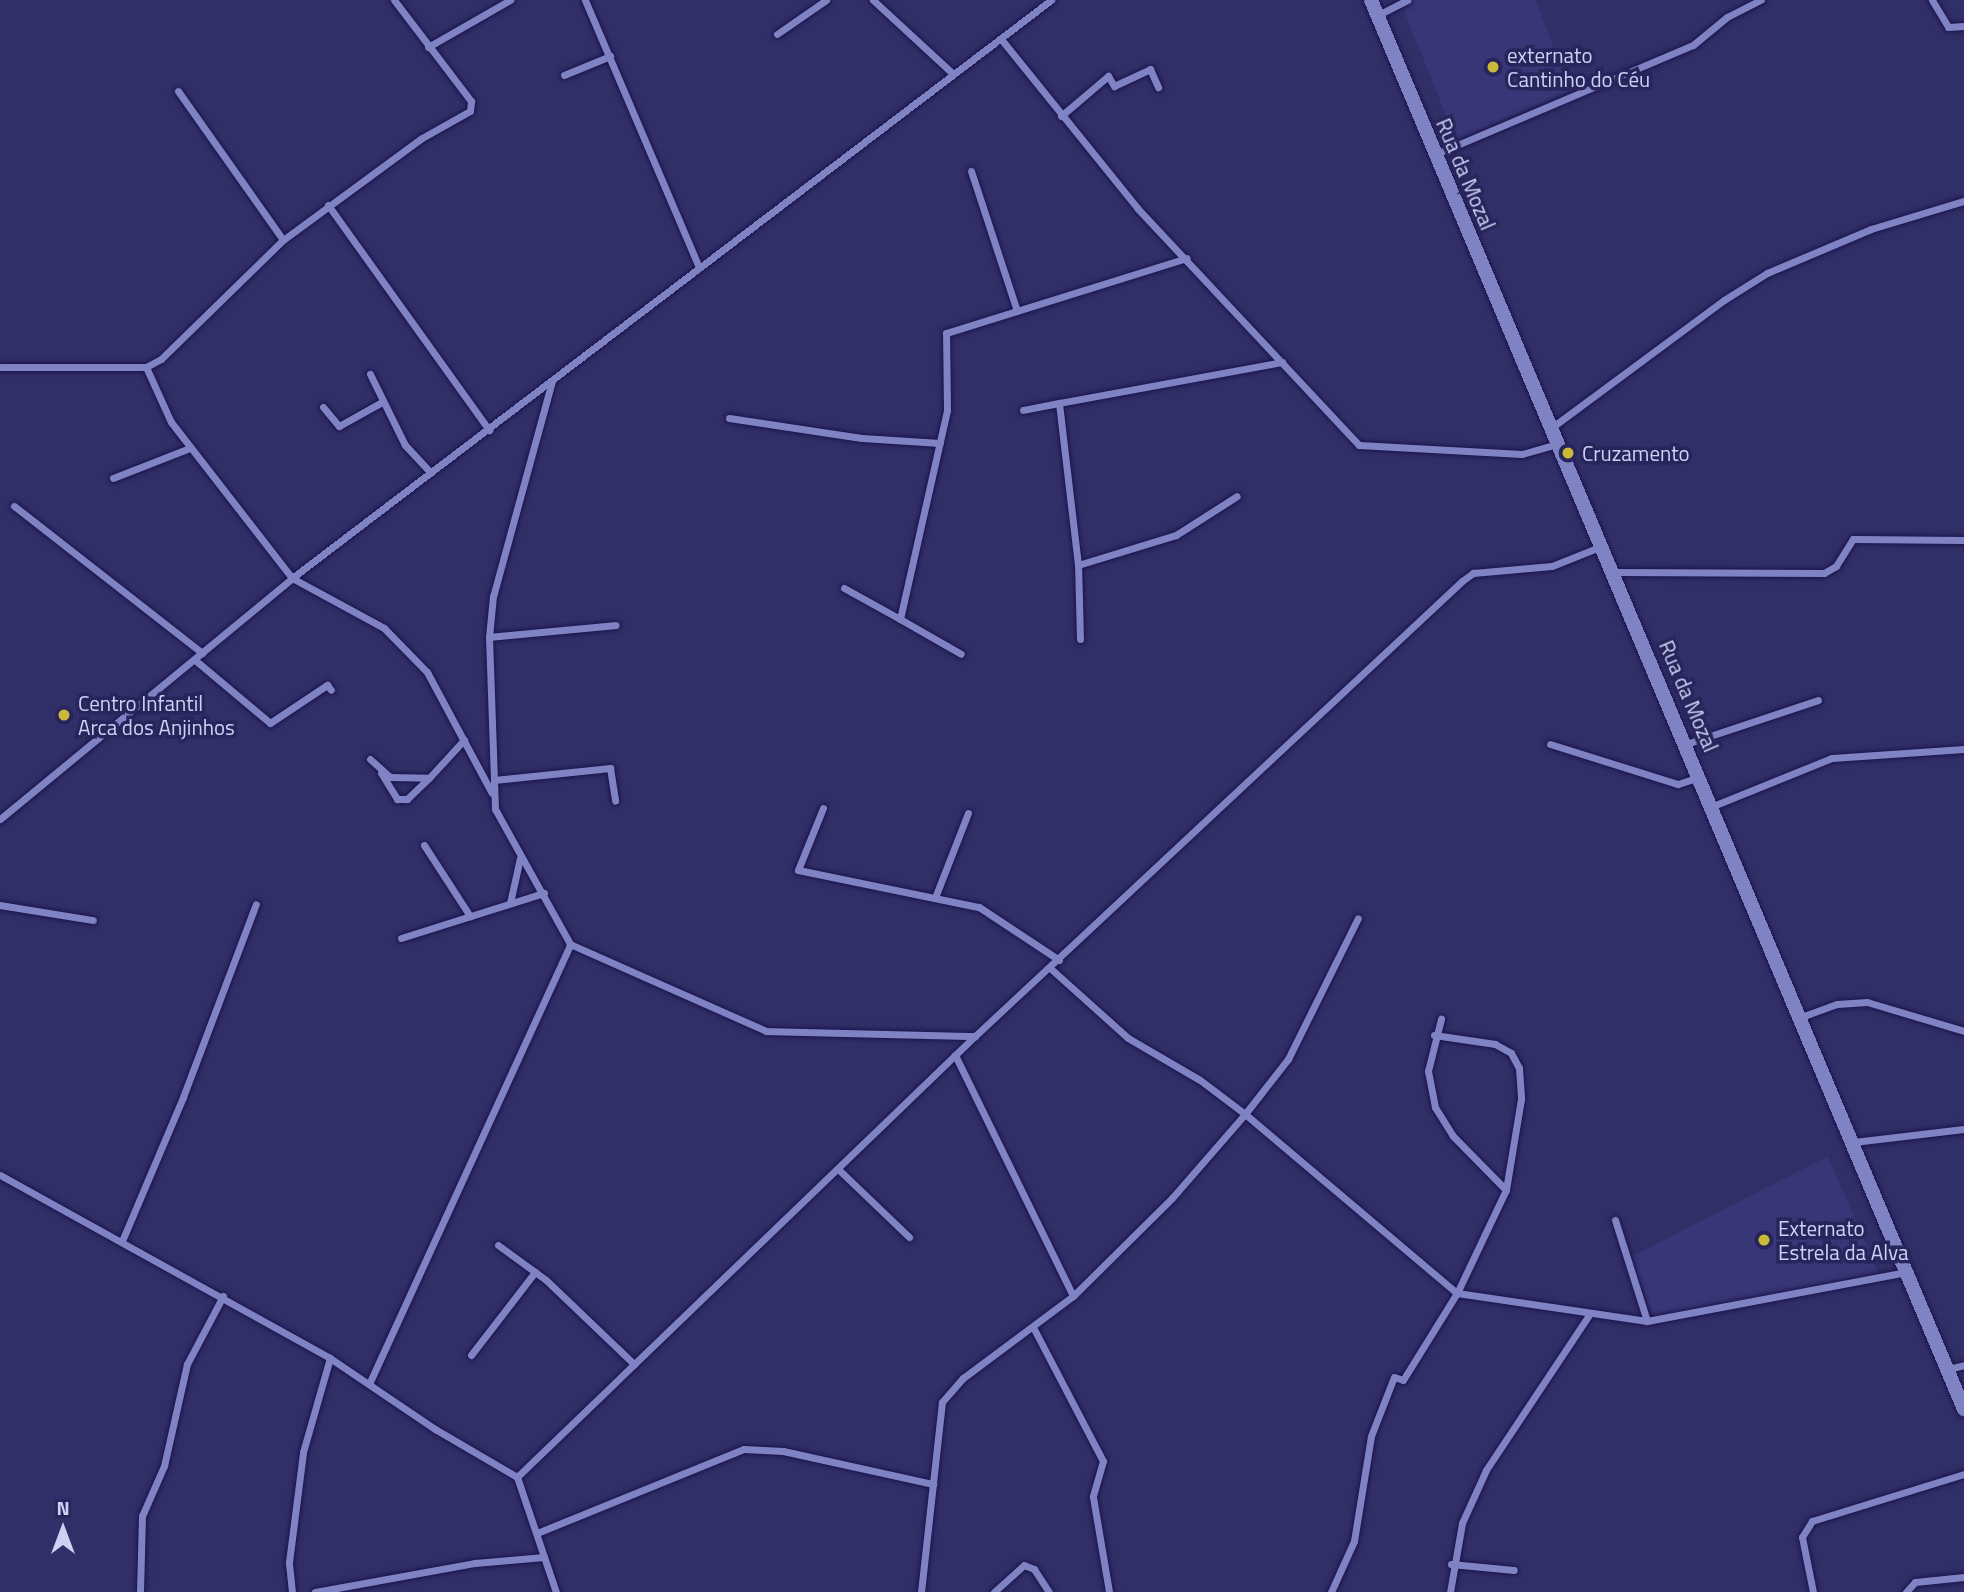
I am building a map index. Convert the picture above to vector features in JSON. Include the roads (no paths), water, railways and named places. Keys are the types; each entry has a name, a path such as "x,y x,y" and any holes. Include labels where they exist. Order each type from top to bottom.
{"main road":[{"name":"Rua da Mozal","path":"1371,0 1550,428 1713,806 1964,1409"}],"street":[{"path":"0,367 146,367 161,359 283,240 422,138 472,109 394,0"},
{"path":"428,47 510,0"},
{"path":"585,0 698,265"},
{"path":"777,34 826,0"},
{"path":"873,0 951,72"},
{"path":"0,820 292,578 489,430 698,265 951,72 1001,39 1051,0"},
{"path":"1378,15 1407,0"},
{"path":"1435,155 1692,45 1727,17 1761,0"},
{"path":"1932,0 1948,27 1964,26"},
{"path":"1001,39 1138,209 1187,258 1359,445 1522,454 1558,444"},
{"path":"564,75 610,56"},
{"path":"1061,116 1108,76 1114,86 1150,69 1158,87"},
{"path":"178,91 283,240"},
{"path":"971,171 1017,311"},
{"path":"1550,428 1724,300 1768,273 1871,229 1964,201"},
{"path":"328,205 489,430"},
{"path":"900,619 947,410 946,333 1187,258"},
{"path":"1023,410 1282,362"},
{"path":"146,367 171,422 292,578 384,628 426,672 495,797"},
{"path":"370,374 405,445 431,473"},
{"path":"553,380 493,596 489,637 495,797 500,822 544,893 570,944 766,1031 975,1036"},
{"path":"323,407 339,426 382,402"},
{"path":"1059,403 1078,565 1080,639"},
{"path":"729,418 862,438 940,443"},
{"path":"113,478 190,448"},
{"path":"1078,565 1176,536 1237,496"},
{"path":"14,506 202,653"},
{"path":"1613,572 1824,573 1836,566 1853,539 1964,540"},
{"path":"517,1477 839,1170 975,1036 1462,581 1473,573 1552,566 1602,546"},
{"path":"844,588 961,654"},
{"path":"489,637 615,625"},
{"path":"195,660 270,723 327,685 331,690"},
{"path":"1686,744 1818,700"},
{"path":"370,759 397,799 407,799 464,740"},
{"path":"1550,744 1678,784 1700,777"},
{"path":"1713,806 1832,758 1964,749"},
{"path":"494,780 610,768 615,802"},
{"path":"380,772 390,777 429,778"},
{"path":"823,808 798,870 936,895 979,906 1059,960"},
{"path":"936,895 968,813"},
{"path":"424,845 470,916"},
{"path":"510,902 521,857"},
{"path":"401,938 544,893"},
{"path":"122,1241 183,1097 256,904"},
{"path":"0,905 93,920"},
{"path":"921,1592 942,1402 963,1378 1034,1329 1073,1296 1172,1198 1245,1114 1288,1059 1358,918"},
{"path":"369,1384 570,944"},
{"path":"1050,968 1128,1038 1200,1080 1245,1114 1457,1293 1589,1315 1647,1321 1906,1272"},
{"path":"1801,1017 1837,1004 1867,1002 1964,1031"},
{"path":"1441,1019 1434,1035 1428,1071 1435,1107 1453,1136 1506,1190"},
{"path":"1331,1592 1354,1541 1371,1436 1394,1377 1403,1380 1457,1293 1506,1190 1521,1099 1519,1068 1511,1053 1495,1044 1434,1035"},
{"path":"955,1055 1073,1296"},
{"path":"1853,1142 1964,1129"},
{"path":"839,1170 909,1237"},
{"path":"0,1175 22,1191 122,1241 330,1358 517,1477 556,1592"},
{"path":"1615,1220 1647,1321"},
{"path":"498,1245 535,1272 634,1364"},
{"path":"471,1355 535,1272"},
{"path":"140,1592 142,1516 164,1466 187,1364 223,1296"},
{"path":"1450,1592 1451,1564 1462,1523 1486,1471 1589,1315"},
{"path":"1034,1329 1103,1461 1093,1497 1109,1592"},
{"path":"292,1592 289,1562 303,1452 330,1358"},
{"path":"1948,1369 1964,1365"},
{"path":"537,1533 744,1449 783,1451 933,1484"},
{"path":"1813,1592 1802,1536 1812,1521 1964,1474"},
{"path":"315,1592 475,1563 544,1557"},
{"path":"1451,1564 1514,1570"},
{"path":"994,1592 1024,1565 1034,1569 1049,1592"},
{"path":"1906,1592 1914,1581 1964,1577"}],"place":[{"name":"externato Cantinho do Céu","path":"1493,67"},
{"name":"Cruzamento","path":"1568,453"},
{"name":"Centro Infantil Arca dos Anjinhos","path":"64,715"},
{"name":"Externato Estrela da Alva","path":"1764,1240"}]}
